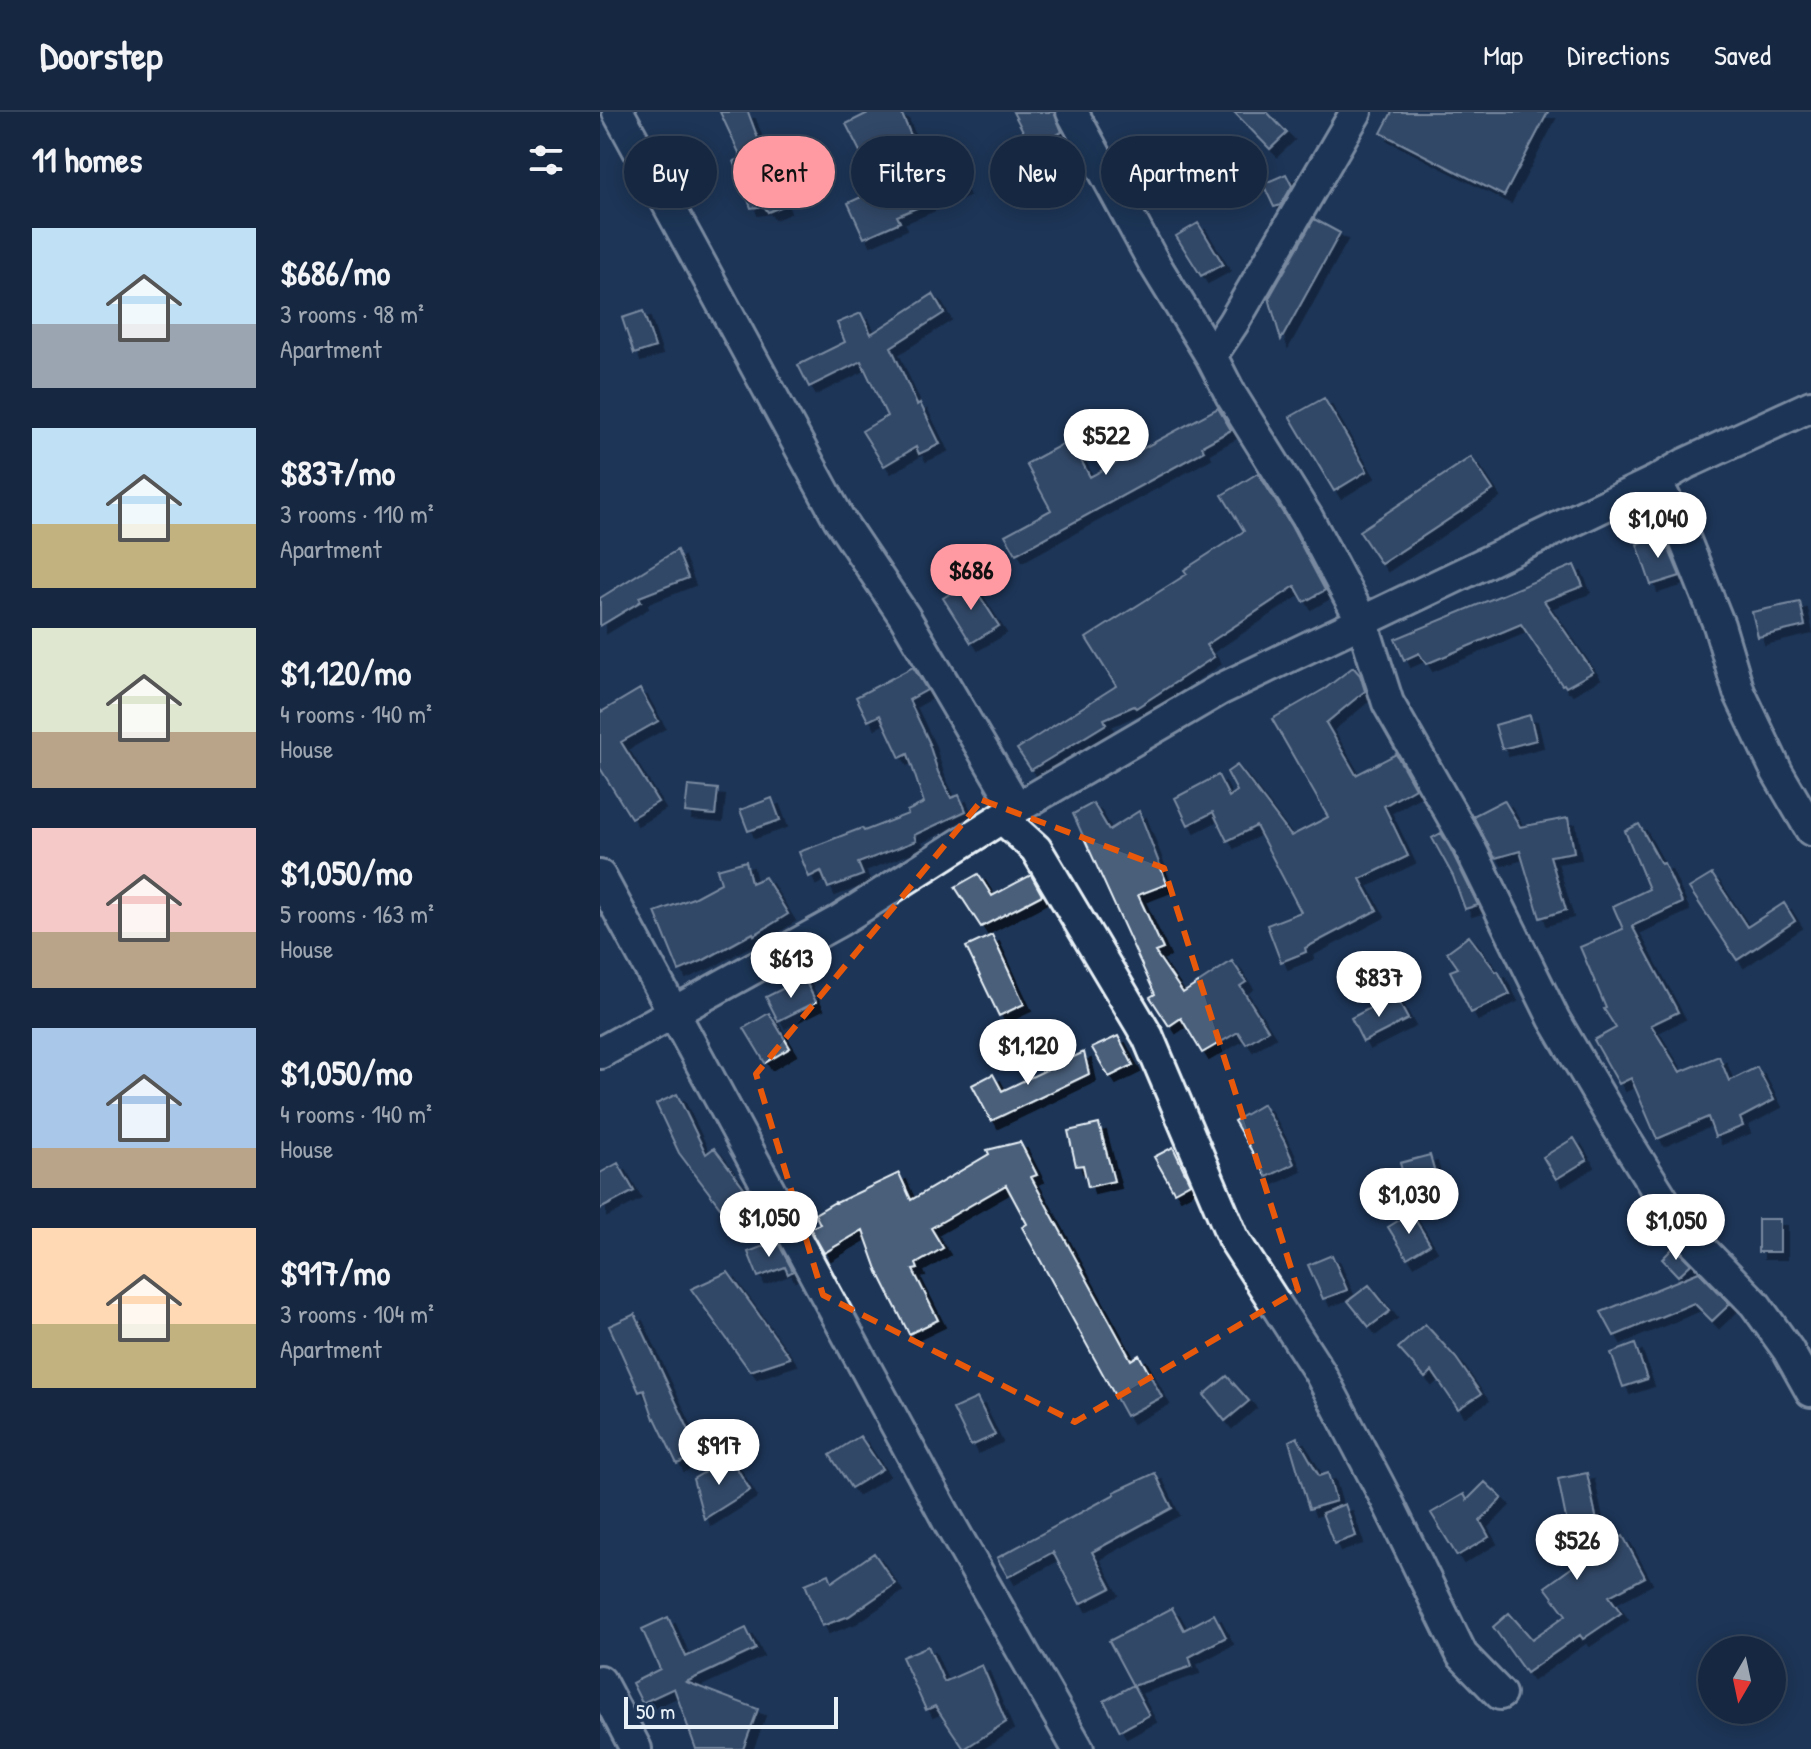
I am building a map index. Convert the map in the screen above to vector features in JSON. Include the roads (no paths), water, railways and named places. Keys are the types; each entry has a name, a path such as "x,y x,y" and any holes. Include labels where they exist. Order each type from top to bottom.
{"street":[{"path":"618,112 839,519 904,616 1009,813 1036,849 1148,1037 1233,1238 1320,1373 1462,1655 1500,1694"},
{"path":"1072,112 1154,263 1307,517 1362,621 1388,703 1466,840 1554,1019 1680,1227 1755,1304 1788,1350 1811,1391"},
{"path":"1211,356 1356,112"},
{"path":"600,1053 839,921 1009,813 1219,690 1811,406"},
{"path":"1656,481 1680,528 1719,625 1739,692 1777,772 1811,830"},
{"path":"600,876 947,1519 1078,1749"},
{"path":"600,1681 636,1749"}]}
